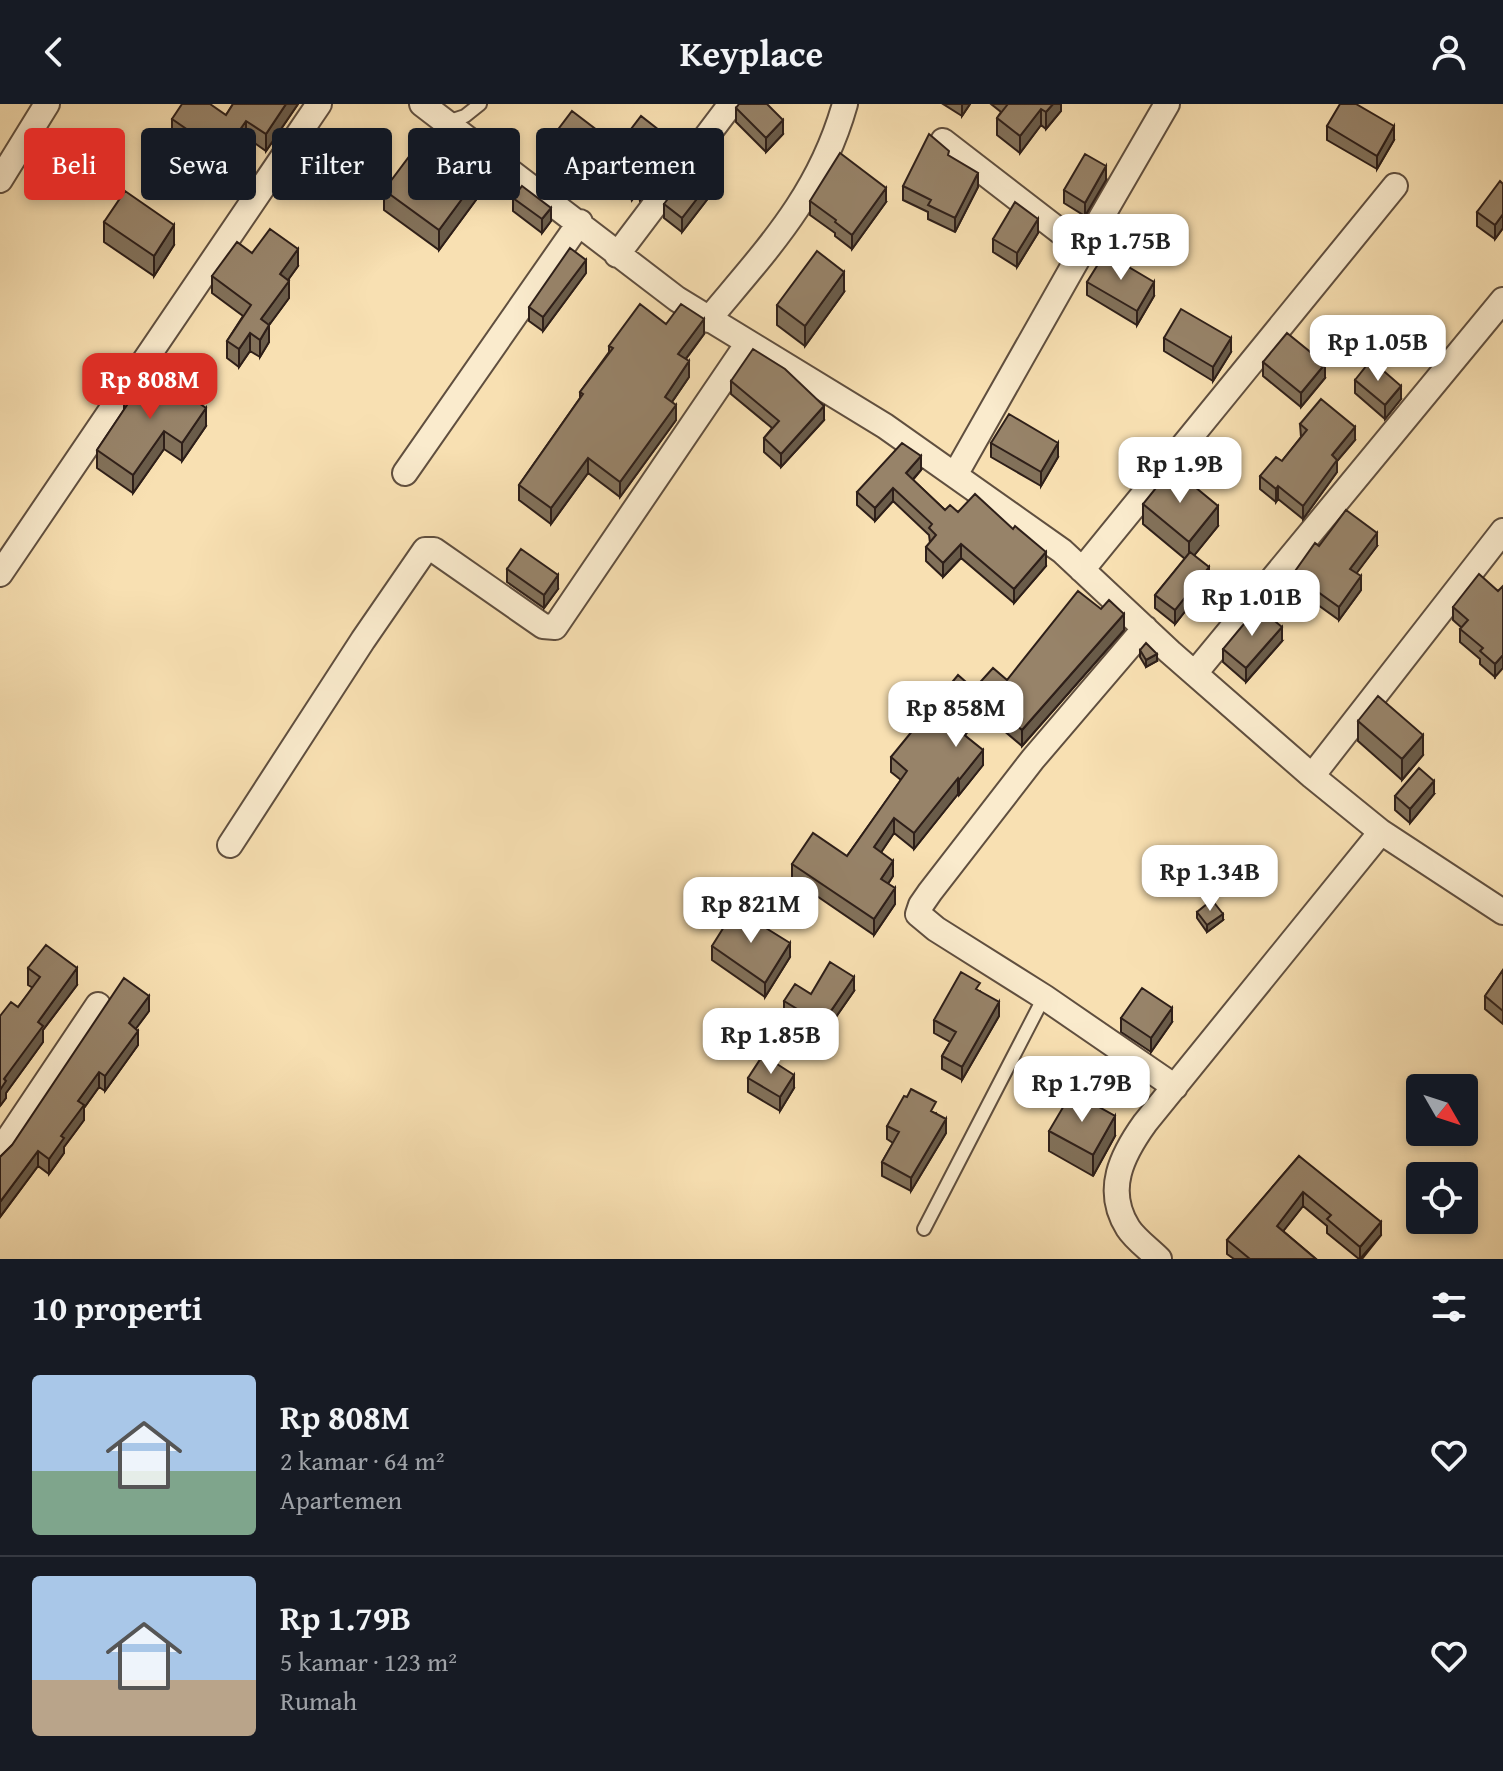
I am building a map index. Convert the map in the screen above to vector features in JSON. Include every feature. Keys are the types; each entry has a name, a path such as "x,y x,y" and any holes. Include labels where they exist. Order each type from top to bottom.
{"street":[{"path":"0,180 47,104"},
{"path":"0,574 319,104"},
{"path":"422,104 580,222 617,255 708,320 885,426 1062,551 1312,776 1381,832 1503,912"},
{"path":"617,255 731,104"},
{"path":"708,320 783,230 805,198 828,155 845,104"},
{"path":"955,475 1167,104"},
{"path":"943,141 1083,249"},
{"path":"1082,570 1395,186"},
{"path":"405,473 580,222"},
{"path":"1195,673 1503,300"},
{"path":"230,845 425,550 434,550 543,626 555,627 748,343"},
{"path":"1312,776 1503,531"},
{"path":"1145,628 1033,759 918,914 1175,1087"},
{"path":"1159,1259 1129,1230 1120,1212 1116,1186 1118,1172 1130,1143 1381,832"},
{"path":"0,1151 98,1005"}],"lane":[{"path":"447,122 465,116 480,104"},
{"path":"924,1229 1044,997"}],"building":[{"path":"182,104 210,104 226,115 233,104 286,104 266,134 246,121 241,128 185,128 172,119"},
{"path":"739,104 767,104 783,120 766,138 736,108"},
{"path":"1008,104 1053,104 1046,112 1041,109 1020,136 997,118"},
{"path":"1340,104 1356,104 1394,126 1377,156 1327,126"},
{"path":"572,111 594,128 559,128"},
{"path":"641,116 656,128 632,128"},
{"path":"929,134 949,151 948,155 978,173 955,218 928,205 931,200 903,186"},
{"path":"840,153 886,188 852,235 810,201"},
{"path":"1085,154 1106,166 1085,203 1064,190"},
{"path":"408,158 408,200 461,200 439,230 392,196 392,179"},
{"path":"1500,181 1503,184 1503,214 1495,225 1477,212"},
{"path":"522,186 536,200 551,208 542,219 516,200 520,200"},
{"path":"125,191 174,225 154,256 104,222 119,200 125,200"},
{"path":"667,200 696,200 682,218 664,204"},
{"path":"1015,202 1038,219 1017,253 993,239"},
{"path":"270,229 298,249 280,274 289,281 261,319 269,325 260,340 250,333 239,349 227,341 251,305 212,276 237,242 252,253"},
{"path":"570,248 586,260 543,317 529,307"},
{"path":"817,251 844,272 805,326 777,305"},
{"path":"1105,253 1154,282 1137,311 1087,282"},
{"path":"640,304 666,324 681,304 704,319 678,354 689,361 665,397 676,405 620,482 588,458 551,508 519,485 583,394 580,392 613,348 609,346"},
{"path":"1181,309 1231,338 1213,367 1164,338"},
{"path":"1287,333 1325,364 1301,393 1263,362"},
{"path":"753,349 785,369 824,406 781,454 764,438 779,421 731,381"},
{"path":"1371,360 1401,386 1385,405 1355,380"},
{"path":"148,368 206,408 182,443 164,431 133,475 97,450"},
{"path":"1321,399 1355,427 1332,455 1337,460 1303,506 1260,476 1276,457 1282,461 1307,430 1300,424"},
{"path":"1009,414 1058,443 1041,472 991,443"},
{"path":"902,443 921,456 906,473 945,510 950,505 958,512 975,494 1013,529 1015,526 1046,552 1014,589 961,544 943,563 926,547 936,535 929,528 932,524 893,488 875,508 857,492"},
{"path":"1172,468 1218,506 1189,542 1143,504"},
{"path":"1346,510 1377,533 1350,569 1361,576 1339,607 1293,574 1315,543 1319,546"},
{"path":"521,549 558,575 544,595 507,569"},
{"path":"1190,552 1209,567 1175,610 1155,595"},
{"path":"1479,574 1498,591 1503,586 1503,655 1495,664 1480,651 1483,648 1460,629 1468,620 1453,607"},
{"path":"1078,591 1101,609 1109,600 1124,614 1022,730 983,698 957,729 983,750 914,833 894,818 874,847 893,861 881,879 895,888 874,919 792,864 813,833 847,856 907,771 891,757 958,675 974,689 993,668 1007,680"},
{"path":"1258,607 1282,627 1246,668 1223,649"},
{"path":"1146,643 1157,654 1146,660 1140,650"},
{"path":"1378,696 1423,735 1402,759 1358,721"},
{"path":"1419,768 1434,781 1410,809 1395,796"},
{"path":"1212,900 1223,914 1207,925 1197,912"},
{"path":"737,906 790,943 765,983 712,946"},
{"path":"46,945 77,968 38,1022 43,1026 4,1079 6,1081 0,1090 0,1016 11,1002 18,1007 40,977 28,968"},
{"path":"830,962 854,977 822,1024 784,1001 795,984 811,994"},
{"path":"1503,970 1503,1011 1485,996"},
{"path":"961,972 980,983 976,989 999,1002 962,1067 942,1056 956,1032 934,1020"},
{"path":"124,978 149,996 129,1023 138,1031 105,1076 99,1072 78,1101 84,1105 61,1136 64,1138 49,1159 38,1151 0,1202 0,1157 12,1145"},
{"path":"1142,988 1172,1008 1151,1038 1121,1018"},
{"path":"763,1055 794,1075 780,1097 748,1078"},
{"path":"911,1089 936,1102 931,1111 946,1119 911,1178 882,1162 899,1132 887,1126"},
{"path":"1072,1092 1115,1116 1093,1155 1049,1131"},
{"path":"1299,1156 1381,1222 1360,1247 1327,1219 1331,1215 1303,1192 1277,1226 1316,1259 1250,1259 1227,1240"}]}
